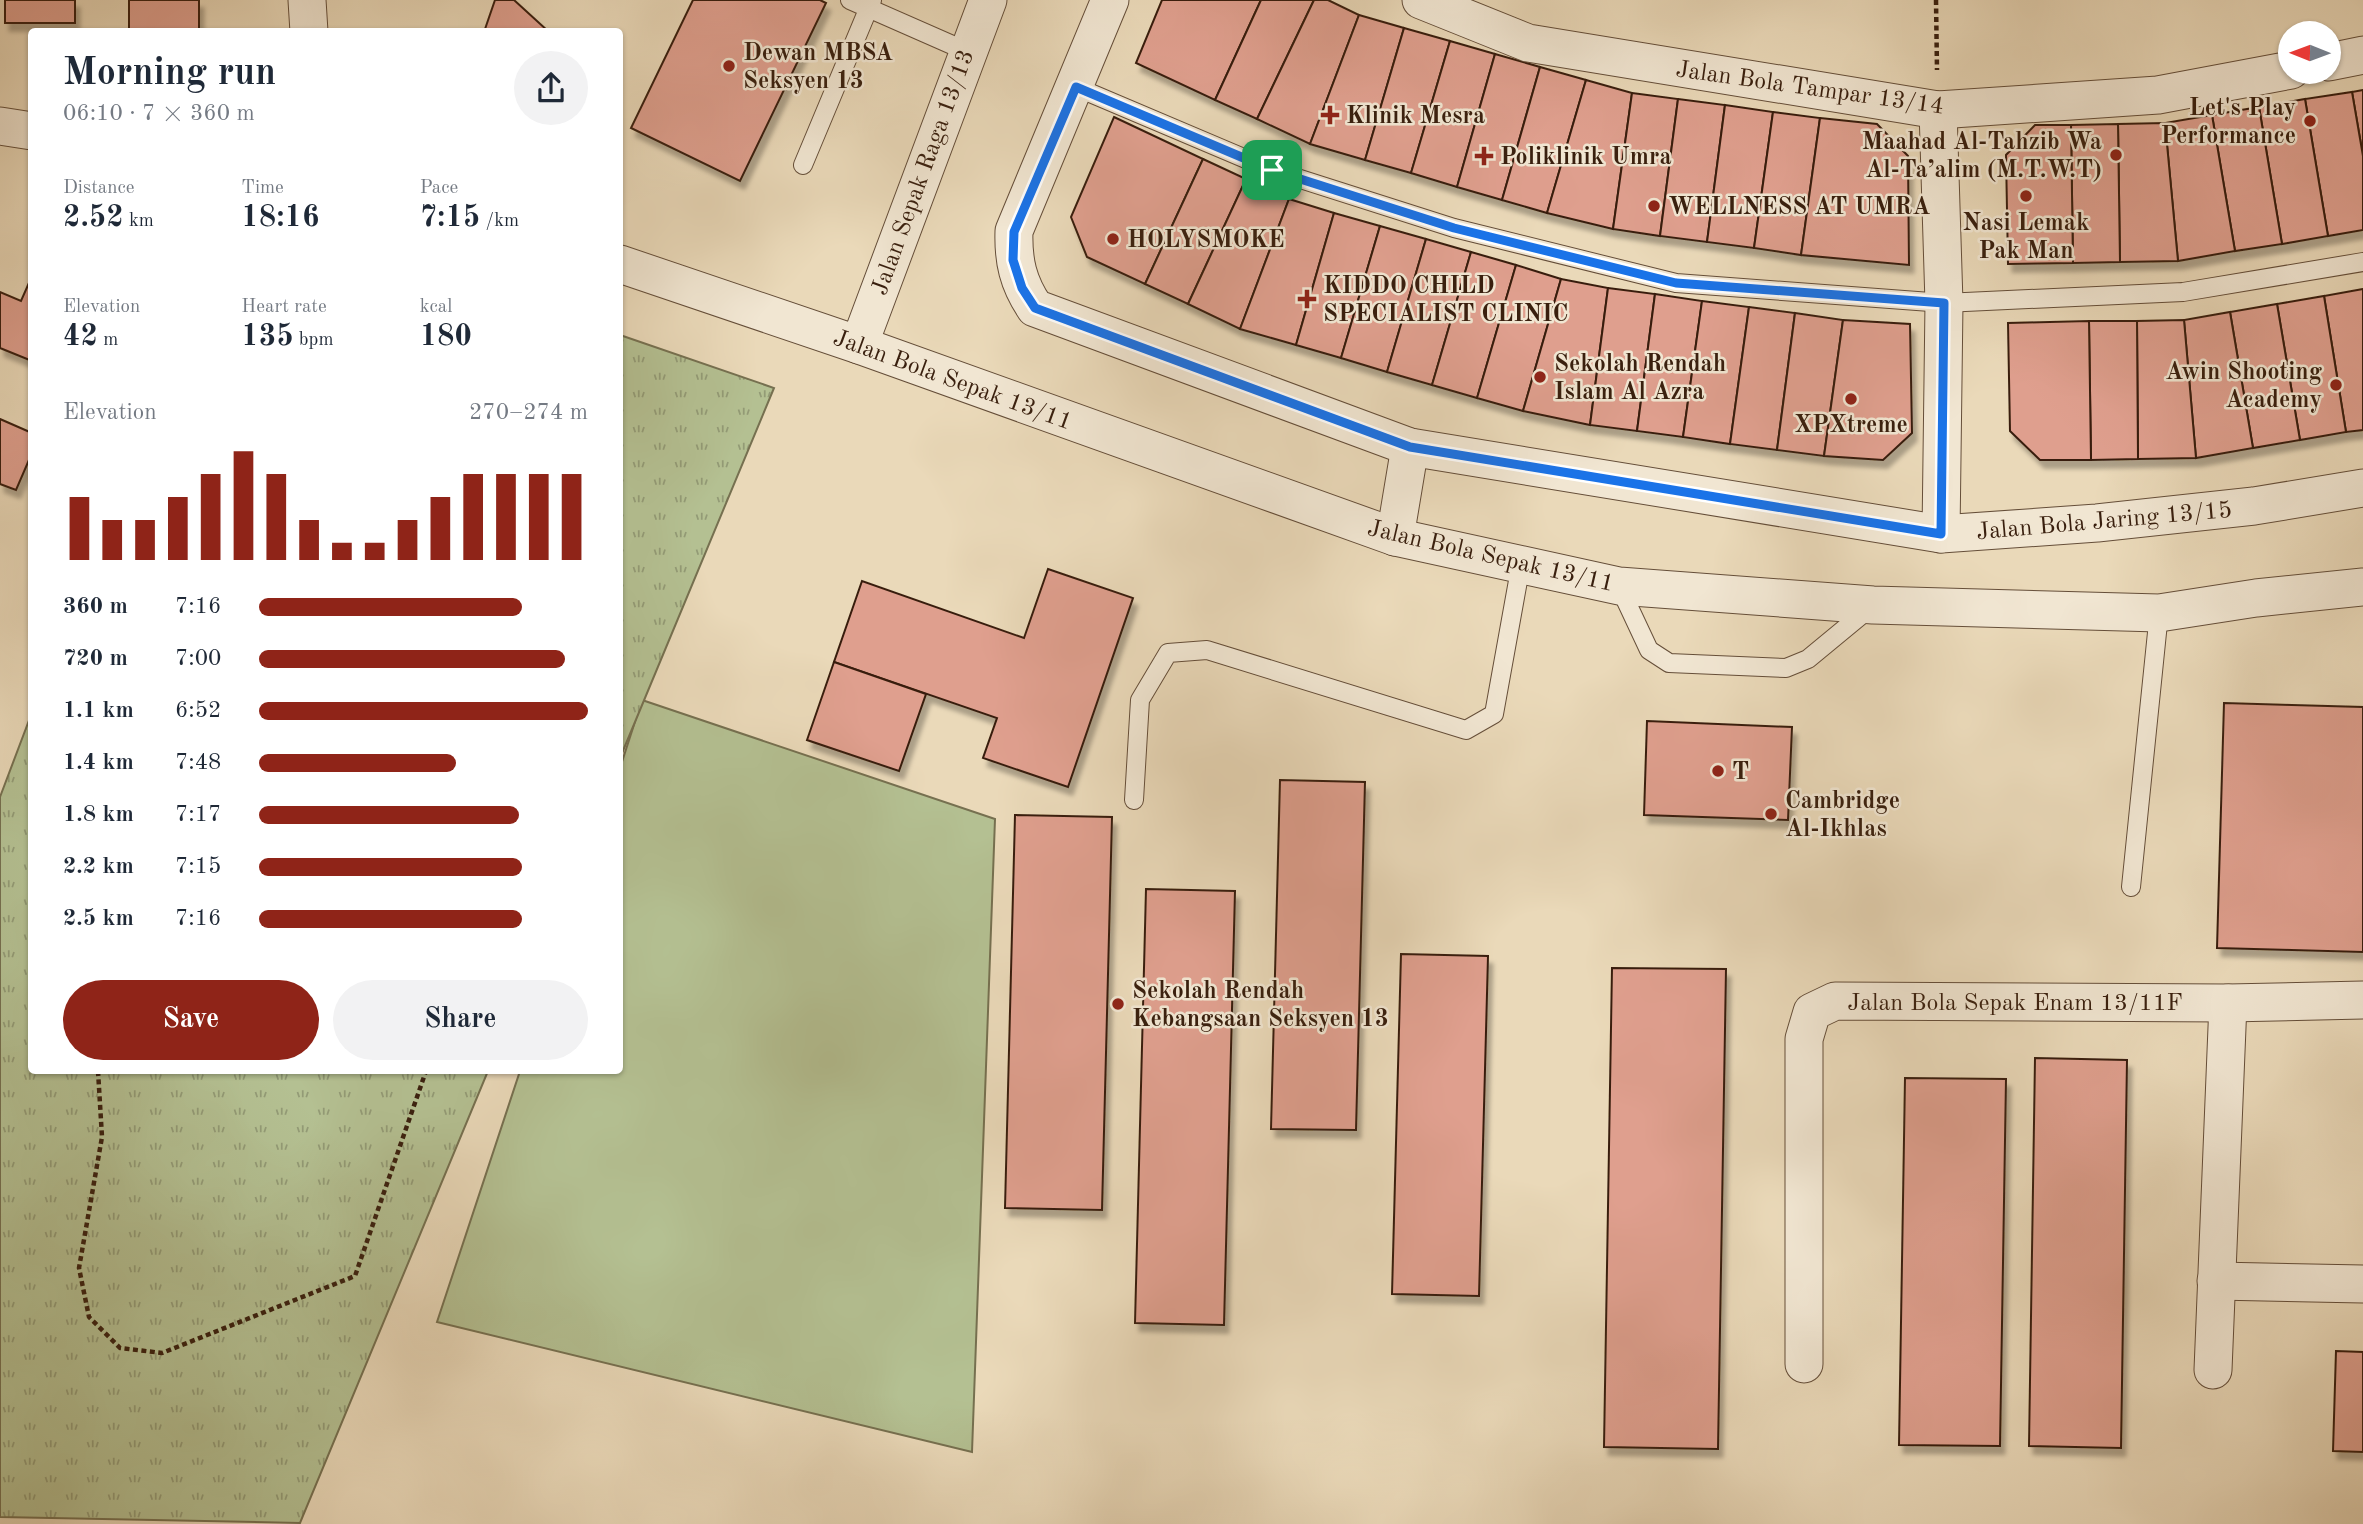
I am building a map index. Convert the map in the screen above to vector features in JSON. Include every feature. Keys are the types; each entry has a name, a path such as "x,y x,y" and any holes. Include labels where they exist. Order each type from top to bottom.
{"street":[{"path":"307,0 309,28"},
{"name":"Jalan Sepak Raga 13/13","path":"859,345 966,51 988,0"},
{"path":"1076,87 1110,0"},
{"name":"Jalan Bola Tampar 13/14","path":"1421,0 1528,43 1938,110 2158,95 2278,72"},
{"path":"2342,59 2363,55"},
{"name":"Jalan Bola Jaring 13/15","path":"1076,87 1014,232 1013,260 1022,288 1035,308 1410,447 1941,534 2097,523 2254,506 2363,488"},
{"path":"1938,110 1944,303 1941,534"},
{"path":"0,126 28,130"},
{"name":"Jalan Bola Sepak 13/11","path":"623,265 859,345 1395,537 1619,586 1873,604 2159,613 2256,598 2363,587"},
{"path":"1395,537 1410,447"},
{"name":"Jalan Bola Sepak Enam 13/11F","path":"1804,1364 1804,1039 1812,1012 1835,1001 2228,1003 2363,1000"},
{"path":"2213,1370 2228,1003"},
{"path":"2216,1281 2363,1284"}],"lane":[{"path":"850,0 870,4 966,51"},
{"path":"803,164 870,4"},
{"path":"1076,87 1272,170 1454,228 1676,283 1944,303 2183,292 2363,262"},
{"path":"1134,800 1140,700 1168,653 1207,650 1466,730 1494,714 1521,564"},
{"path":"1619,586 1649,650 1668,663 1786,668 1808,659 1873,604"},
{"path":"2131,887 2159,613"}],"path":[{"path":"1936,0 1938,110"},
{"path":"98,1074 102,1137 79,1269 89,1317 120,1348 162,1353 355,1276 425,1074"}],"green space":[{"path":"623,336 774,388 623,751"},
{"path":"642,700 995,819 972,1452 437,1322 519,1074 623,1074 623,759"},
{"path":"28,723 28,1074 487,1074 300,1523 0,1517 0,797"}],"building":[{"path":"5,0 75,0 75,23 5,23"},
{"path":"129,0 199,0 199,28 129,28"},
{"path":"495,0 514,0 545,28 485,28"},
{"name":"Dewan MBSA Seksyen 13","path":"693,0 820,0 826,3 740,181 631,128"},
{"path":"1162,0 1261,0 1215,100 1136,63"},
{"path":"1261,0 1314,0 1257,119 1215,100"},
{"path":"1314,0 1328,0 1359,15 1310,144 1257,119"},
{"path":"1359,15 1404,28 1365,160 1310,144"},
{"path":"1404,28 1450,41 1411,173 1365,160"},
{"path":"1450,41 1495,54 1457,187 1411,173"},
{"path":"1495,54 1540,67 1502,200 1457,187"},
{"path":"1540,67 1586,80 1547,213 1502,200"},
{"path":"1586,80 1632,93 1613,229 1547,213"},
{"path":"2363,90 2363,156 2352,92"},
{"path":"2352,92 2363,156 2363,230 2328,236 2305,99"},
{"path":"1632,93 1678,99 1660,236 1613,229"},
{"path":"1678,99 1725,105 1707,242 1660,236"},
{"path":"2305,99 2328,236 2282,244 2259,107"},
{"path":"1725,105 1773,112 1754,248 1707,242"},
{"path":"2259,107 2282,244 2235,251 2212,115"},
{"path":"1773,112 1820,118 1801,255 1754,248"},
{"path":"2212,115 2235,251 2178,261 2165,123"},
{"path":"1114,117 1203,159 1145,284 1087,257 1071,217"},
{"path":"1820,118 1877,124 1908,156 1909,265 1801,255"},
{"path":"2165,123 2178,261 2120,262 2118,124"},
{"path":"2118,124 2120,262 2073,263 2071,125"},
{"path":"2035,125 2071,125 2073,263 2008,264 2006,155"},
{"path":"1203,159 1246,179 1188,304 1145,284"},
{"path":"1246,179 1289,199 1240,329 1188,304"},
{"path":"1289,199 1334,213 1296,345 1240,329"},
{"path":"1334,213 1380,226 1341,358 1296,345"},
{"path":"1380,226 1426,239 1387,372 1341,358"},
{"path":"1426,239 1471,252 1432,385 1387,372"},
{"path":"1471,252 1516,265 1477,398 1432,385"},
{"path":"1516,265 1561,279 1523,411 1477,398"},
{"path":"1561,279 1608,288 1590,425 1523,411"},
{"path":"28,285 28,359 0,348 0,292 21,301"},
{"path":"1608,288 1655,294 1637,431 1590,425"},
{"path":"2363,289 2363,430 2346,432 2324,296"},
{"path":"1655,294 1702,301 1683,437 1637,431"},
{"path":"2324,296 2346,432 2300,440 2277,304"},
{"path":"1702,301 1749,307 1730,444 1683,437"},
{"path":"2277,304 2300,440 2253,448 2230,312"},
{"path":"1749,307 1795,313 1777,450 1730,444"},
{"path":"2230,312 2253,448 2196,458 2184,320"},
{"path":"1795,313 1843,320 1824,456 1777,450"},
{"path":"1843,320 1910,324 1912,433 1883,460 1824,456"},
{"path":"2184,320 2196,458 2138,459 2137,321"},
{"path":"2089,321 2137,321 2138,459 2091,460"},
{"path":"2089,321 2091,460 2040,460 2010,431 2008,323"},
{"path":"0,419 28,431 28,462 16,490 0,484"},
{"path":"1048,569 1133,598 1068,787 983,758 997,718 834,662 862,581 1024,638"},
{"path":"834,662 926,694 899,771 807,740"},
{"path":"2224,703 2363,707 2363,952 2217,948"},
{"name":"T","path":"1647,721 1792,727 1788,820 1644,815"},
{"path":"1280,780 1365,782 1356,1130 1271,1129"},
{"path":"1015,815 1112,817 1102,1210 1005,1208"},
{"path":"1146,889 1235,891 1224,1325 1135,1323"},
{"path":"1401,954 1488,956 1479,1296 1392,1294"},
{"path":"1612,968 1726,969 1718,1449 1604,1447"},
{"path":"2035,1058 2127,1060 2121,1448 2029,1446"},
{"path":"1905,1078 2006,1079 2000,1446 1899,1445"},
{"path":"2336,1351 2363,1352 2363,1452 2333,1451"}],"place":[{"name":"Dewan MBSA Seksyen 13","path":"729,66"},
{"name":"Klinik Mesra","path":"1330,115"},
{"name":"Let's Play Performance","path":"2310,121"},
{"name":"Maahad Al-Tahzib Wa Al-Ta’alim (M.T.W.T)","path":"2116,155"},
{"name":"Poliklinik Umra","path":"1484,156"},
{"name":"Nasi Lemak Pak Man","path":"2026,196"},
{"name":"WELLNESS AT UMRA","path":"1654,206"},
{"name":"HOLYSMOKE","path":"1113,239"},
{"name":"KIDDO CHILD SPECIALIST CLINIC","path":"1307,299"},
{"name":"Sekolah Rendah Islam Al Azra","path":"1540,377"},
{"name":"Awin Shooting Academy","path":"2336,385"},
{"name":"XPXtreme","path":"1851,399"},
{"name":"T","path":"1718,771"},
{"name":"Cambridge Al-Ikhlas","path":"1771,814"},
{"name":"Sekolah Rendah Kebangsaan Seksyen 13","path":"1118,1004"}],"route":[{"path":"1076,87 1272,170 1454,228 1676,283 1944,303 1941,534 1410,447 1035,308 1022,288 1013,260 1014,232 1076,87"}]}
